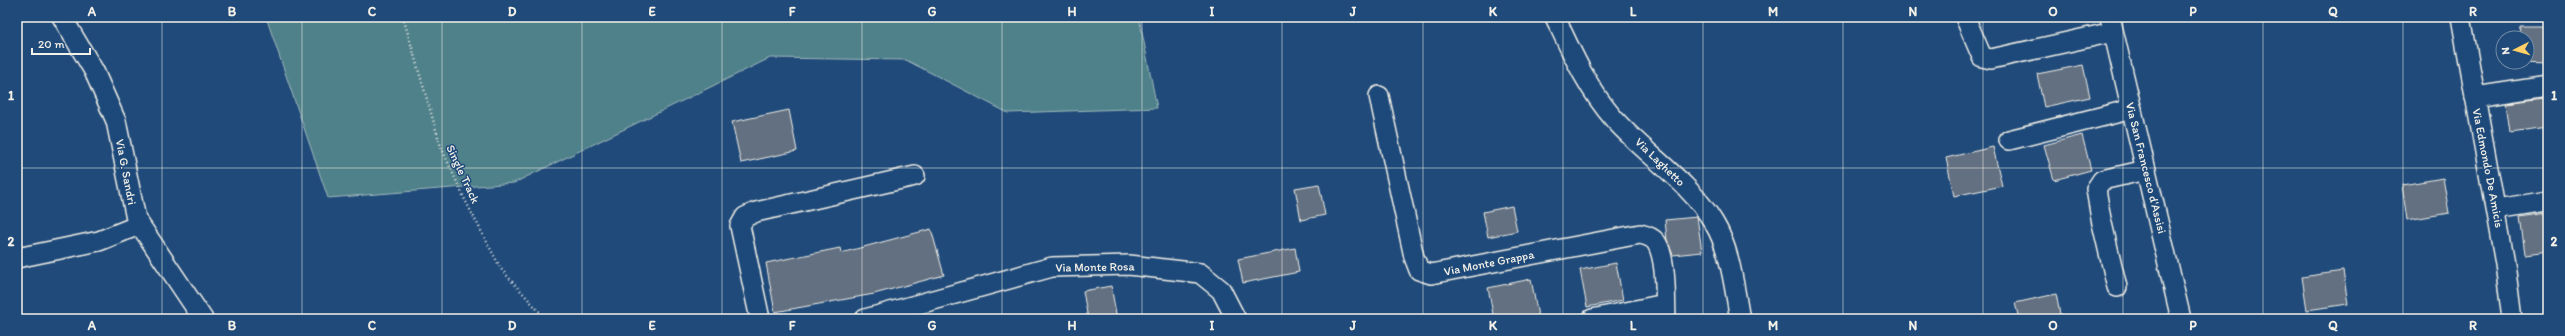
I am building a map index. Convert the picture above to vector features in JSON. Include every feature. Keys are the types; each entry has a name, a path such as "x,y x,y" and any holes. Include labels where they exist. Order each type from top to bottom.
{"street":[{"name":"Via G. Sandri","path":"62,17 94,71 116,121 132,204 139,225 203,319"},
{"name":"Via Laghetto","path":"1555,17 1583,79 1614,119 1675,175 1715,224 1727,253 1740,319"},
{"path":"1965,17 1976,48 1982,57 1991,59 2112,25"},
{"name":"Via Edmondo De Amicis","path":"2461,17 2474,97 2496,209 2512,319"},
{"name":"Via San Francesco d'Assisi","path":"2112,25 2181,319"},
{"path":"2474,97 2548,86"},
{"name":"Via Monte Grappa","path":"1379,96 1414,257 1420,270 1431,274 1640,234 1649,236 1656,242 1662,261 1666,311"},
{"path":"2009,140 2132,109"},
{"path":"2117,287 2101,219 2096,189 2102,180 2146,170"},
{"path":"760,319 740,226 745,217 756,212 915,176"},
{"path":"2496,209 2548,201"},
{"path":"17,258 99,241 139,225"},
{"name":"Via Monte Rosa","path":"865,319 1052,267 1129,264 1200,273 1221,290 1236,319"},
{"path":"1592,319 1666,311"}],"path":[{"name":"Single Track","path":"403,17 440,147 465,200 501,269 546,319"}],"green space":[{"path":"266,17 1139,17 1157,108 1008,113 906,60 770,58 514,183 328,198"}],"building":[{"path":"2520,26 2548,26 2548,64 2535,64 2535,30 2520,30"},
{"path":"2083,65 2090,97 2044,107 2037,74"},
{"path":"2545,98 2548,127 2510,132 2506,103"},
{"path":"789,110 797,151 741,163 732,122"},
{"path":"2082,135 2091,170 2054,180 2044,145"},
{"path":"1993,147 2002,186 1954,196 1946,158"},
{"path":"2443,178 2449,213 2407,220 2402,185"},
{"path":"1319,184 1325,215 1301,220 1295,188"},
{"path":"1512,206 1517,231 1488,237 1483,212"},
{"path":"2548,213 2548,251 2525,254 2520,217"},
{"path":"1697,217 1702,252 1673,255 1667,240 1665,220"},
{"path":"931,229 944,275 874,294 775,312 766,263 840,248 841,253"},
{"path":"1295,248 1299,272 1243,283 1238,259"},
{"path":"1616,263 1623,300 1587,307 1580,270"},
{"path":"2343,271 2348,304 2307,310 2302,277"},
{"path":"1531,279 1538,316 1520,319 1494,319 1488,288"},
{"path":"1111,286 1117,319 1088,319 1083,291"},
{"path":"2056,294 2061,319 2019,319 2015,303"}]}
